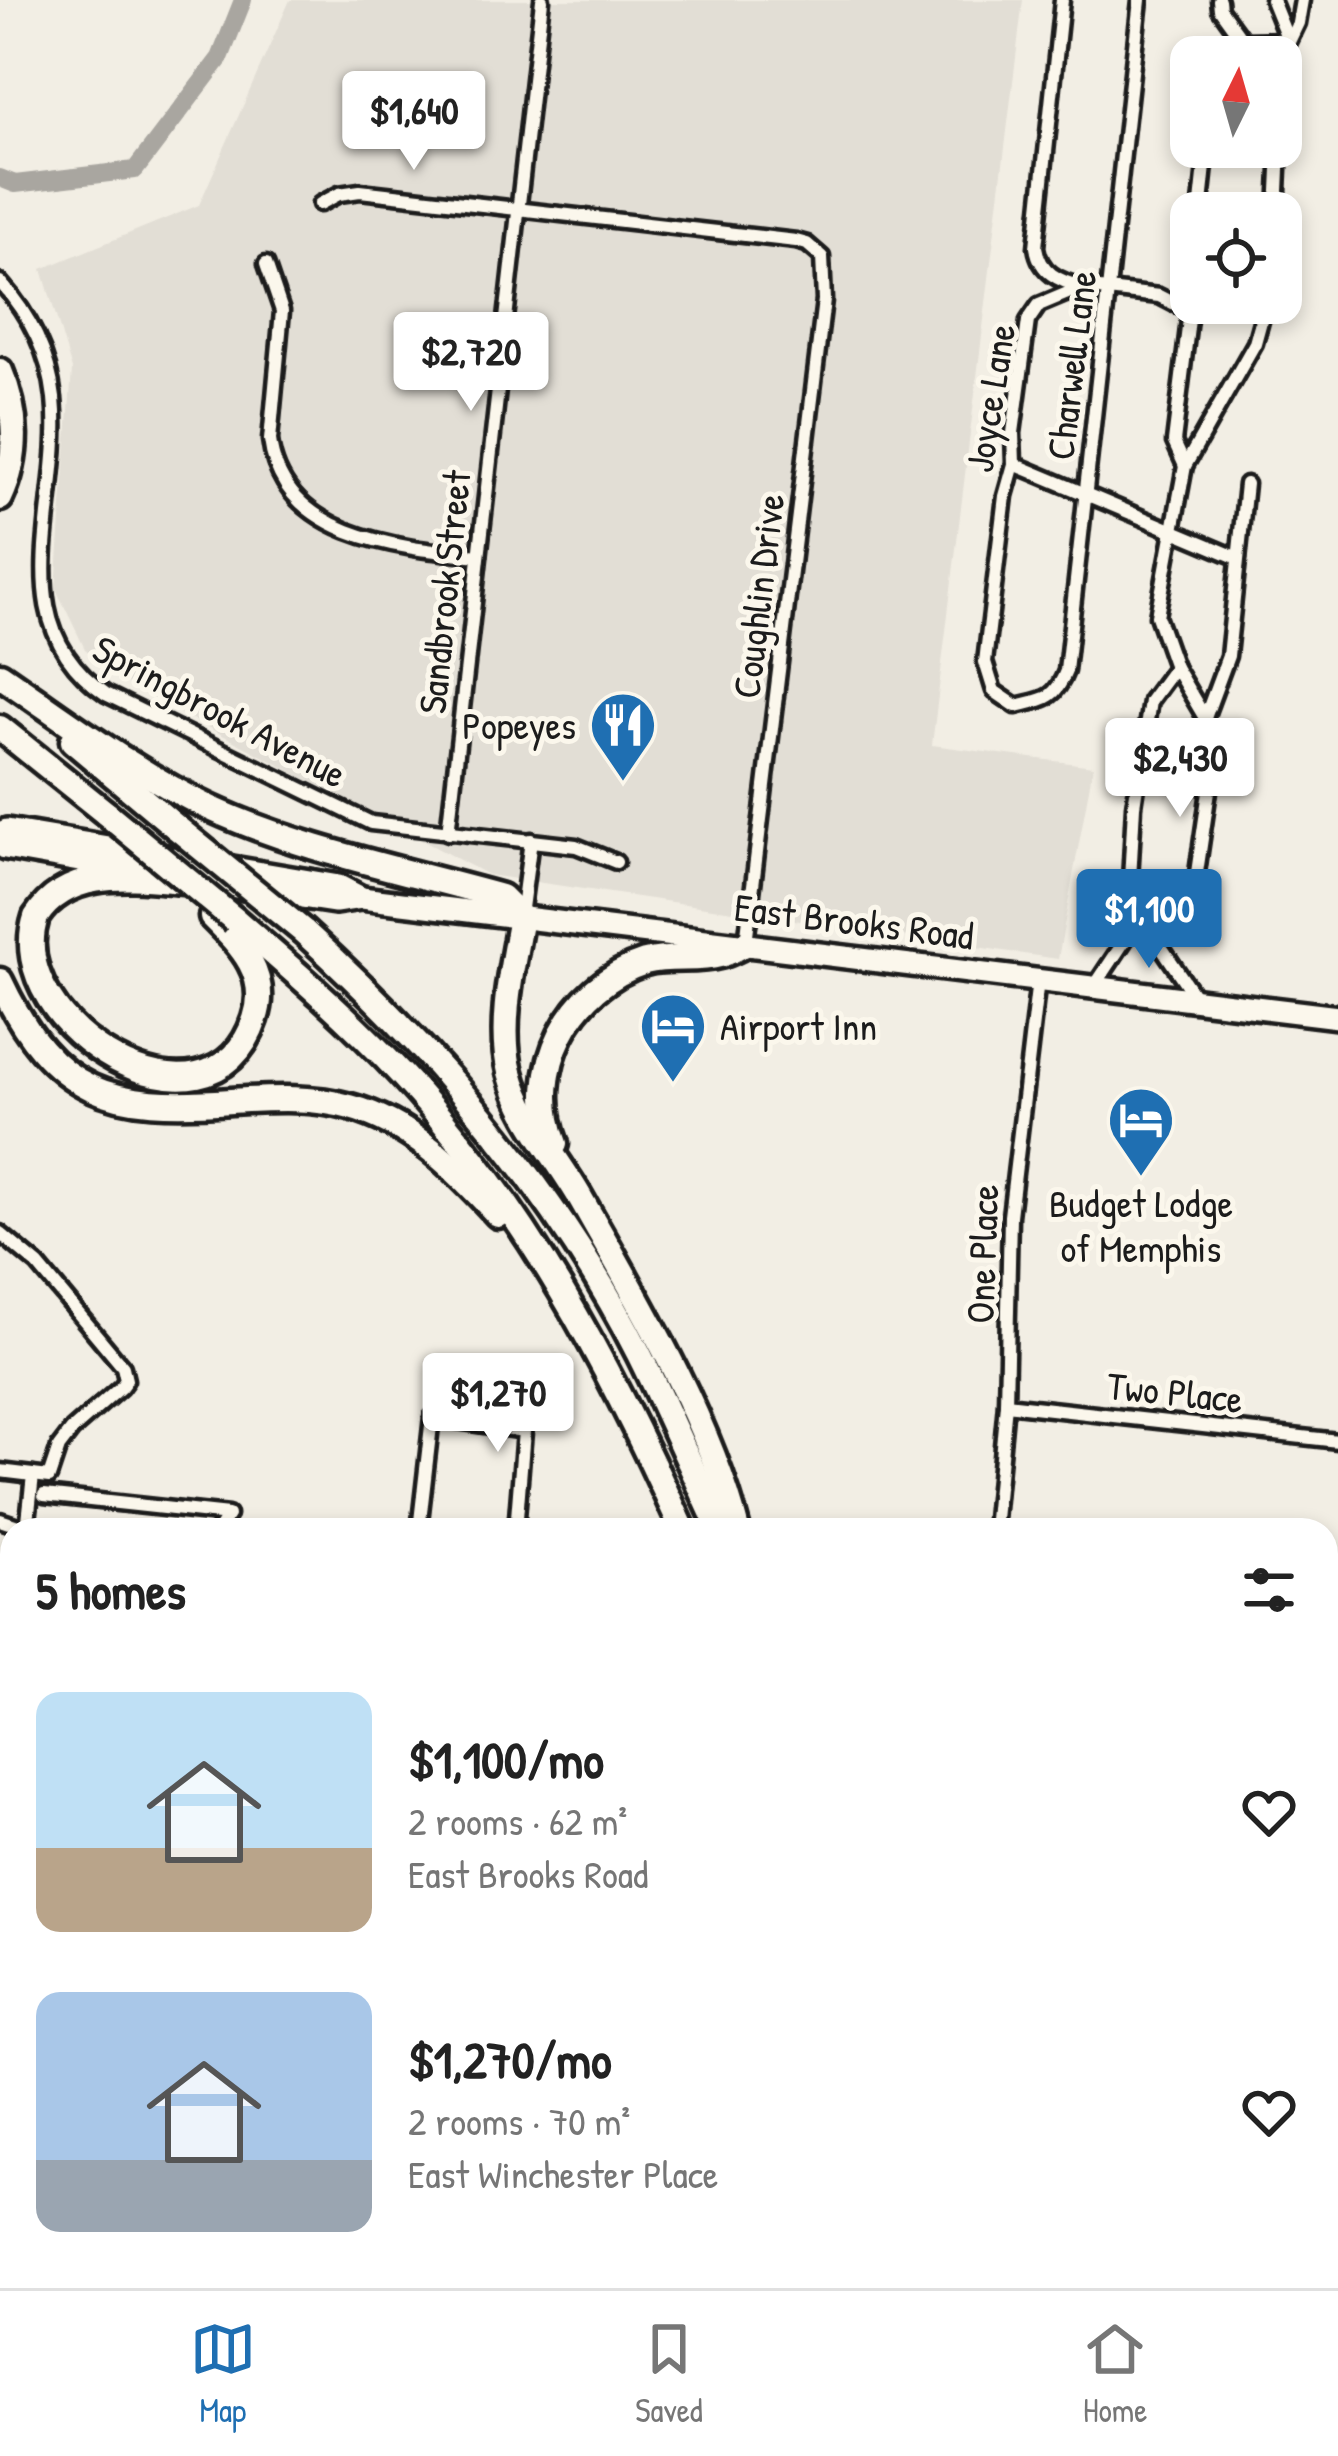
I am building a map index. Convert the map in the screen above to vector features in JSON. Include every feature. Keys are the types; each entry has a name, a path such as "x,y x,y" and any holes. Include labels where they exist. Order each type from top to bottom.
{"highway":[{"path":"0,371 15,426 12,465 0,498"},
{"path":"0,678 303,931 412,1035 539,1190 638,1352 714,1518"},
{"path":"0,678 144,772 215,810 290,837 501,898 521,917 507,1038 511,1073 526,1110 570,1179 673,1369 732,1518"},
{"path":"0,728 173,870 190,898 310,984 403,1076 484,1174 557,1280 622,1398 677,1518"},
{"path":"207,883 107,878 60,892 30,928 26,956 31,987 58,1028 104,1061 149,1075 207,1070 222,1064 244,1044 261,998 259,980 224,919"},
{"path":"570,1179 552,1138 545,1096 555,1046 575,1011 608,980 643,963 721,955 746,944"},
{"path":"0,981 16,1016 41,1051 68,1075 104,1093 161,1105 306,1099 352,1107 398,1127 452,1167 557,1280"}],"main road":[{"name":"East Brooks Road","path":"0,832 339,886 361,898"},
{"name":"East Brooks Road","path":"0,843 4,848 335,902 361,898 1338,1017"}],"street":[{"name":"Sandbrook Street","path":"448,833 542,0"},
{"path":"1062,0 1036,253 1053,276 1082,287 1170,300"},
{"name":"Charwell Lane","path":"1016,706 1048,698 1059,690 1066,671 1140,0"},
{"path":"1219,0 1239,36"},
{"path":"1272,0 1285,36"},
{"path":"1291,36 1302,0"},
{"path":"320,204 339,194 360,191 518,208"},
{"name":"Coughlin Drive","path":"518,208 796,242 814,248 822,257 824,300 746,944"},
{"path":"266,264 282,306 270,440 283,483 307,509 353,534 404,548 478,556"},
{"name":"Springbrook Avenue","path":"0,281 36,334 52,385 54,432 36,588 40,621 64,661 106,694 382,827 587,848 616,862"},
{"name":"Joyce Lane","path":"1016,706 994,692 985,662 1030,315 1044,302 1082,287"},
{"path":"1185,466 1174,442 1189,324"},
{"path":"1141,916 1162,921 1181,913 1193,900 1215,750 1205,718 1174,667 1157,616 1185,466 1255,343 1260,324"},
{"path":"1014,464 1238,558"},
{"path":"1205,718 1228,656 1246,484"},
{"path":"1174,667 1150,701 1134,806 1129,899 1197,1000"},
{"path":"521,917 531,840"},
{"path":"1094,987 1141,916"},
{"name":"One Place","path":"995,1518 1006,1404 1010,1216 1038,980"},
{"path":"0,1233 38,1264 125,1371 122,1387 63,1441 49,1477 0,1471"},
{"name":"Two Place","path":"1006,1404 1338,1441"},
{"path":"420,1518 433,1417 524,1431 517,1518"},
{"path":"28,1518 32,1475"},
{"path":"44,1495 228,1515 226,1518"}],"shaded area":[{"path":"290,0 1023,0 932,745 1093,766 1058,959 488,875 135,689 85,649 56,589 72,370 42,269 199,205"}],"waterway":[{"path":"0,178 15,184 135,170 220,58 243,0"}],"place":[{"name":"Popeyes","path":"623,784"},
{"name":"Airport Inn","path":"673,1085"},
{"name":"Budget Lodge of Memphis","path":"1141,1179"}]}
